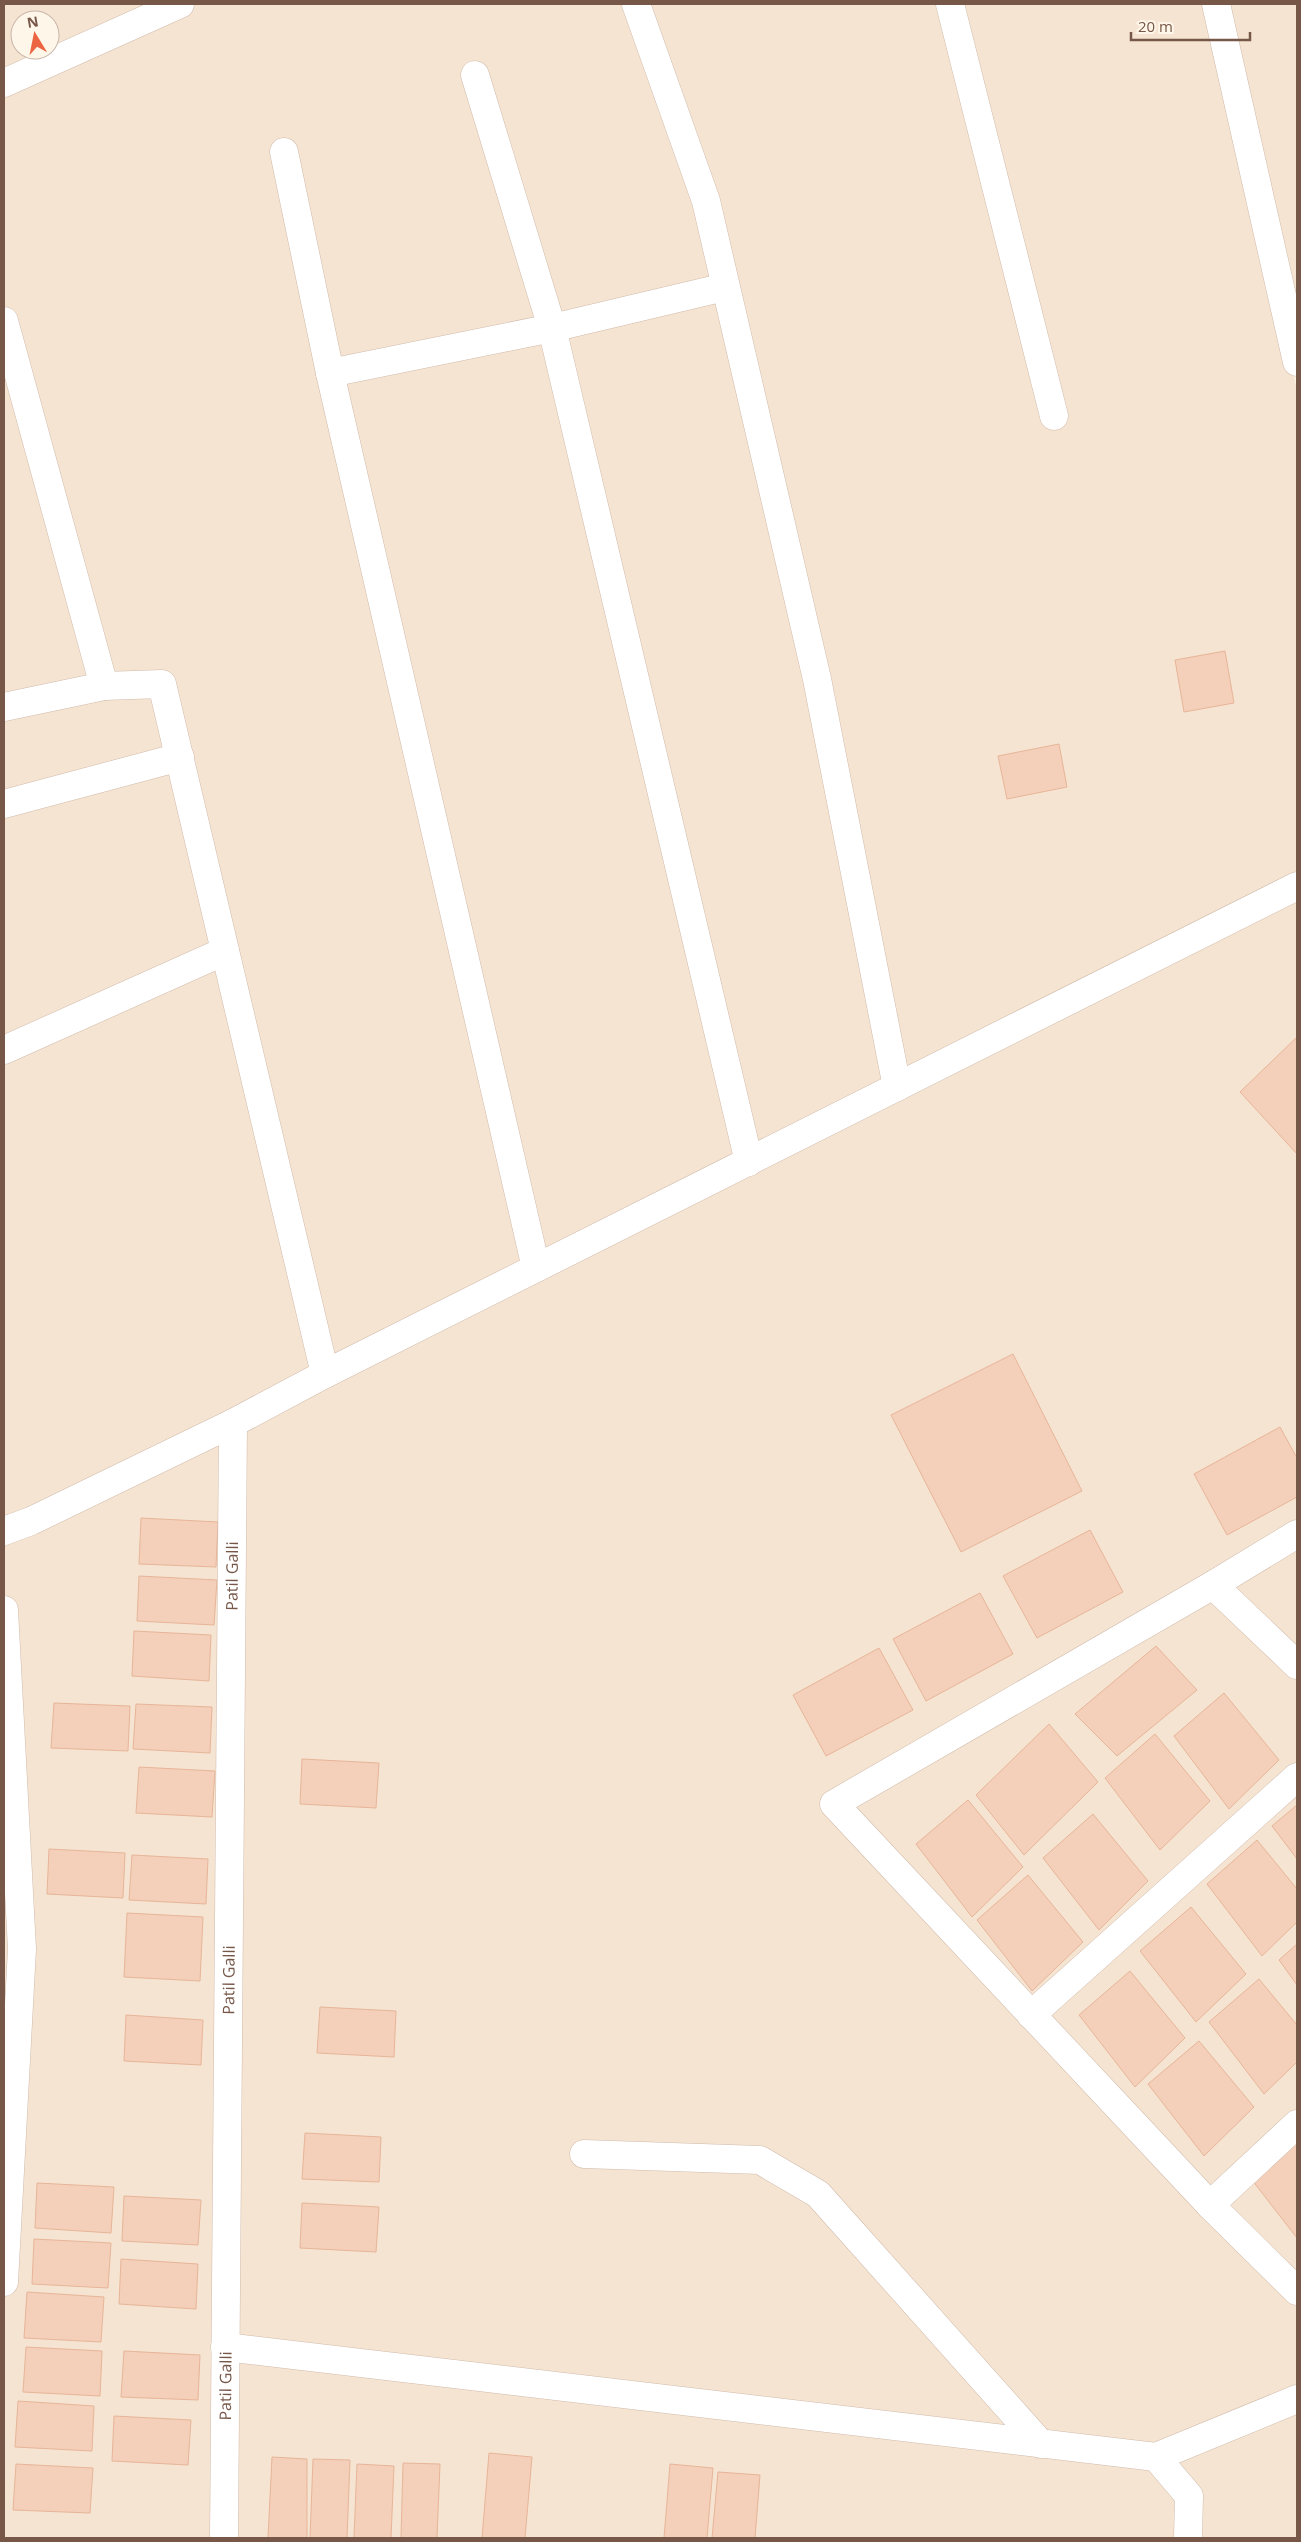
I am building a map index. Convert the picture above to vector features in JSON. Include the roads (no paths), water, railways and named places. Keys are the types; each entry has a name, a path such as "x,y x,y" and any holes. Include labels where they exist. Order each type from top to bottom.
{"street":[{"path":"4,82 180,4"},
{"path":"636,4 706,202 817,679 897,1088"},
{"path":"950,4 1054,416"},
{"path":"1216,4 1297,362"},
{"path":"476,76 552,328 748,1162"},
{"path":"284,152 330,373 536,1268"},
{"path":"330,373 552,328 725,287"},
{"path":"4,321 104,686"},
{"path":"4,707 104,686 162,684 325,1374"},
{"path":"4,804 180,757"},
{"path":"4,1531 32,1521 233,1423 325,1374 1297,886"},
{"path":"4,1050 225,951"},
{"name":"Patil Galli","path":"224,2538 233,1423"},
{"path":"1297,1534 1213,1586 834,1804 1210,2205 1297,2291"},
{"path":"1213,1586 1297,1665"},
{"path":"4,1610 12,1897 22,1949 8,2122 4,2282"},
{"path":"1031,2015 1297,1778"},
{"path":"1210,2205 1297,2124"},
{"path":"584,2154 760,2160 818,2194 1042,2444"},
{"path":"225,2347 1156,2457 1297,2399"},
{"path":"1156,2457 1189,2496 1188,2538"}]}
